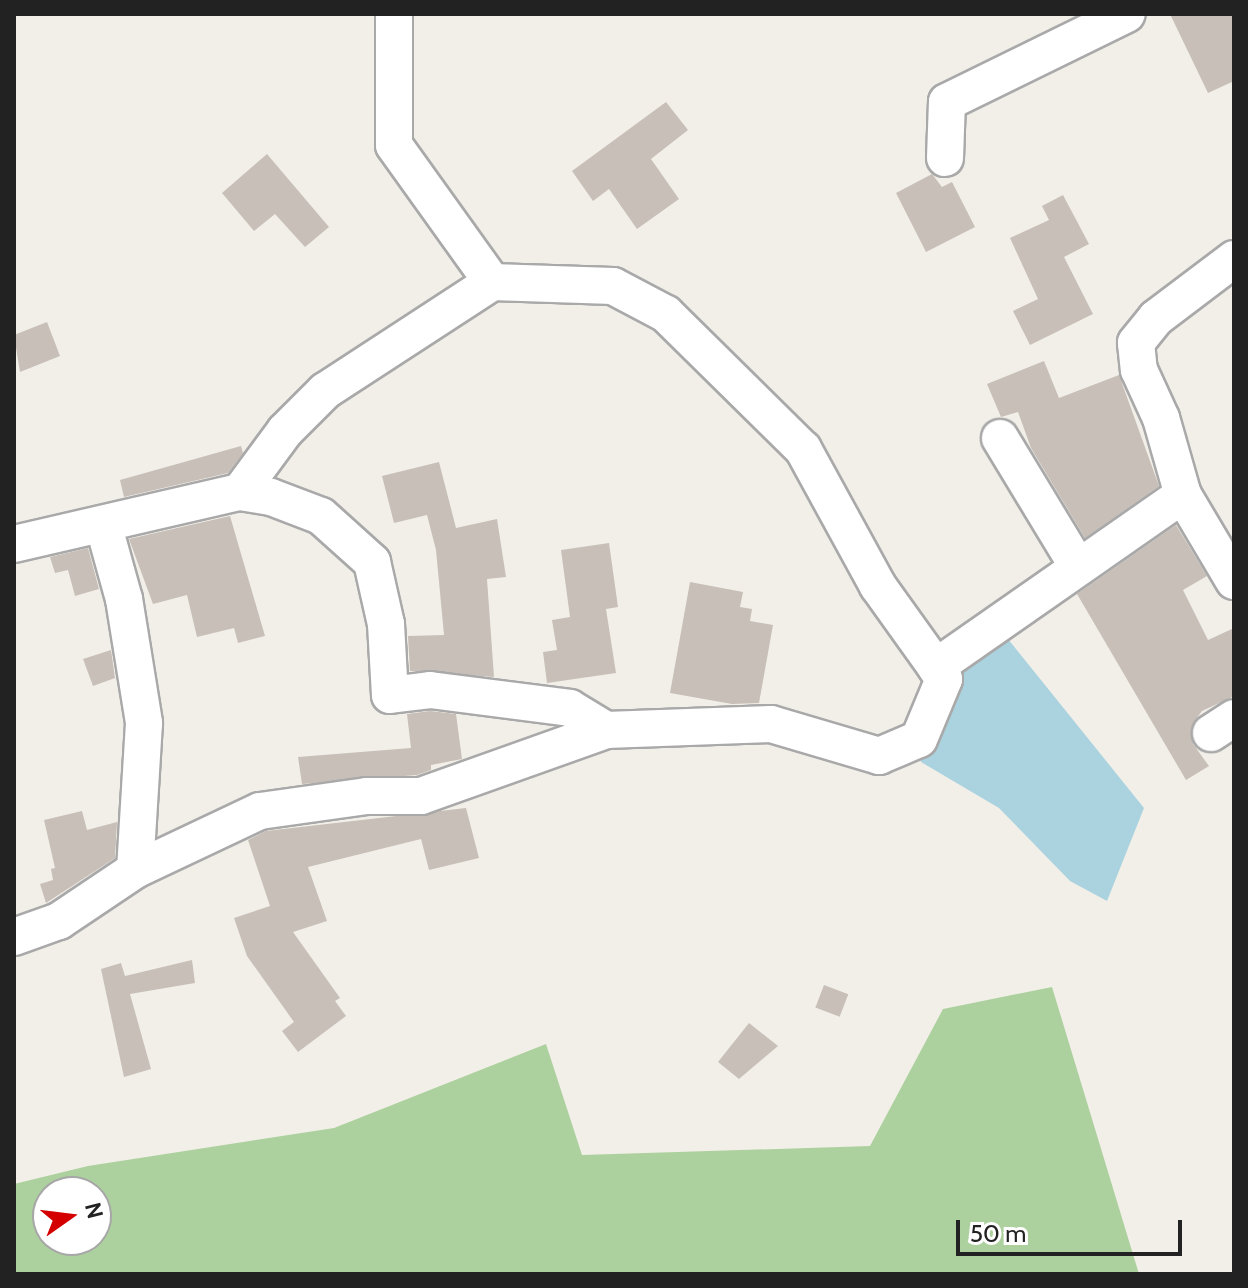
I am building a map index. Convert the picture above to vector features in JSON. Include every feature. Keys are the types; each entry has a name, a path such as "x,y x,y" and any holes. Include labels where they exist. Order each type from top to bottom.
{"street":[{"path":"394,14 394,145 492,282"},
{"path":"945,158 947,102 1108,18"},
{"path":"1234,259 1156,318 1136,343 1139,370 1161,418 1183,495 1234,581"},
{"path":"14,937 59,921 135,870 260,811 367,796 421,796 606,730 771,724 879,756 919,739 944,679 878,586 803,449 666,314 613,286 492,282 325,391 285,431 240,492"},
{"path":"1000,438 1078,567"},
{"path":"14,544 104,527 240,492 321,516 372,562 386,624 390,695 430,690 570,708 606,730"},
{"path":"936,667 1183,495"},
{"path":"104,527 124,599 144,723 135,870"}],"green space":[{"path":"1052,987 1139,1274 14,1274 14,1184 32,1180 32,1256 112,1256 112,1176 47,1176 88,1166 334,1128 546,1044 582,1155 870,1146 943,1009"}],"water":[{"path":"1004,634 1144,808 1107,901 1070,881 999,808 921,762 920,750 942,724 971,654"}],"building":[{"path":"1170,14 1234,14 1234,81 1208,93"},
{"path":"666,102 688,130 651,159 679,199 637,229 609,189 593,201 572,171"},
{"path":"267,154 329,227 305,247 275,214 254,231 222,193"},
{"path":"932,174 942,187 952,182 975,227 926,252 896,193"},
{"path":"1063,195 1089,244 1064,257 1093,314 1030,345 1013,311 1038,299 1010,238 1049,220 1042,206"},
{"path":"47,322 60,356 20,372 14,335"},
{"path":"1044,361 1059,398 1119,375 1159,486 1085,538 1031,448 1018,412 1001,417 987,384"},
{"path":"241,446 243,453 228,473 124,497 120,480"},
{"path":"439,462 456,528 497,519 506,577 487,579 494,677 410,671 408,636 444,635 436,550 427,515 394,523 382,476"},
{"path":"230,516 265,636 238,643 234,628 197,637 187,595 153,604 129,539"},
{"path":"1176,525 1207,576 1183,590 1208,640 1234,628 1234,696 1202,711 1193,723 1193,744 1209,766 1186,780 1077,594"},
{"path":"609,543 618,607 606,609 616,673 547,683 543,652 557,650 552,620 570,617 561,550"},
{"path":"88,548 99,589 75,596 68,570 55,573 50,557"},
{"path":"690,582 743,592 740,607 752,609 750,621 773,625 759,703 732,704 670,693"},
{"path":"111,650 115,678 93,686 83,659"},
{"path":"430,711 456,714 462,759 431,765 431,770 417,775 302,784 298,757 411,748 407,714"},
{"path":"466,808 479,858 429,870 421,839 308,867 327,921 293,932 340,998 335,1001 346,1016 298,1052 282,1031 294,1022 247,956 234,918 270,906 248,840 266,831"},
{"path":"82,811 87,830 117,822 115,858 46,903 40,884 53,880 51,869 55,868 44,820"},
{"path":"192,960 195,983 130,994 151,1069 124,1077 101,969 121,963 125,976"},
{"path":"824,985 848,994 840,1017 815,1007"},
{"path":"749,1023 778,1046 739,1079 718,1062"}]}
